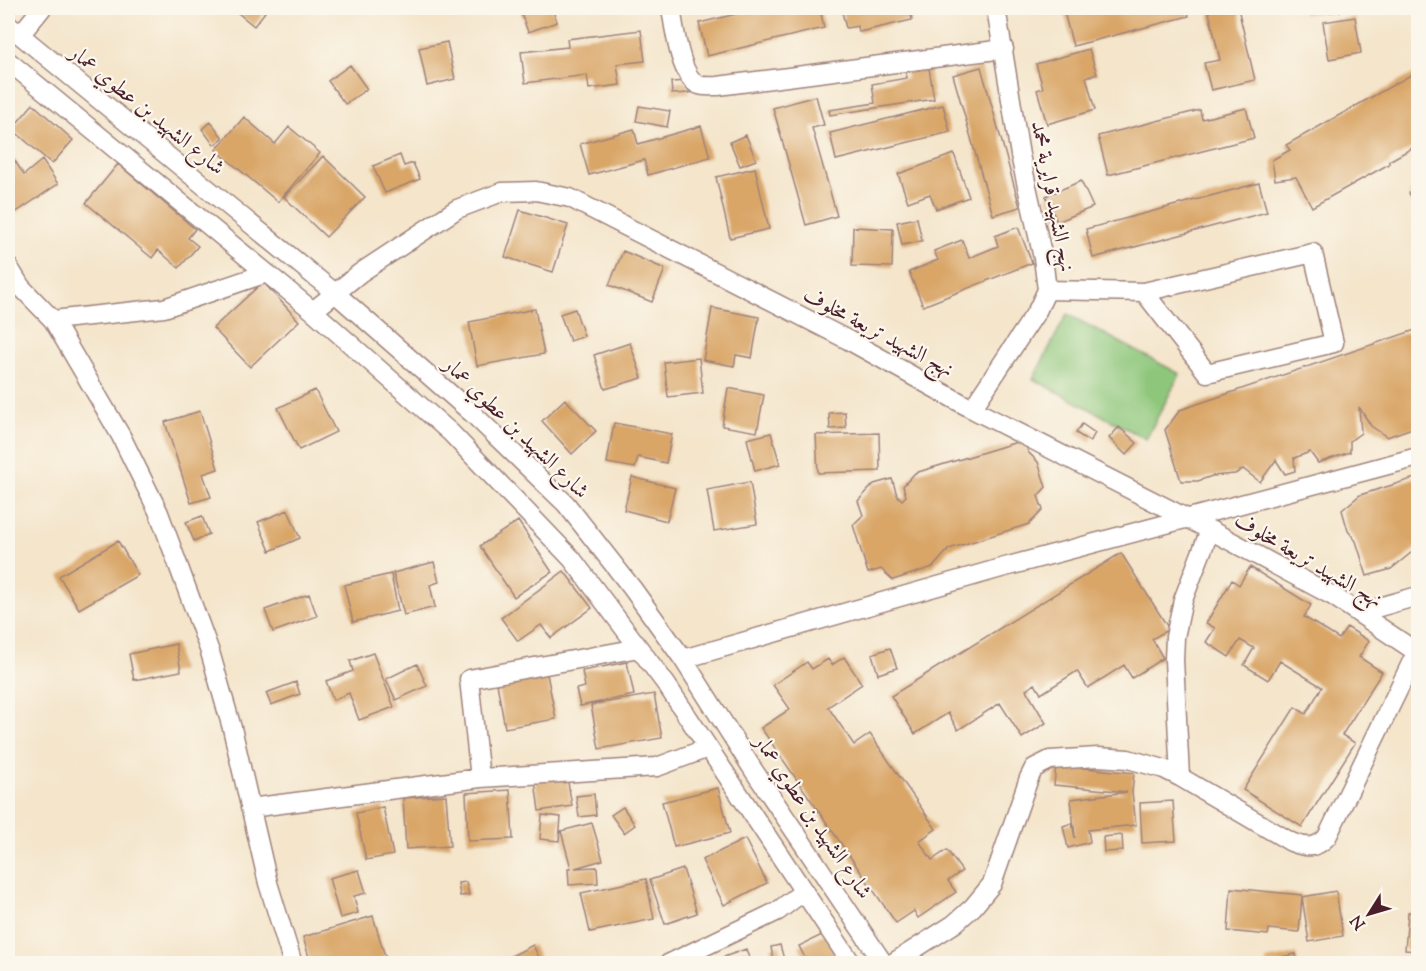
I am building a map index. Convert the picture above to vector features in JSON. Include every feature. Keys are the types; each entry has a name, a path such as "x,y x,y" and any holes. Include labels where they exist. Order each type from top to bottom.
{"street":[{"path":"14,30 42,8"},
{"path":"671,8 684,68 699,86 718,86 1004,49"},
{"name":"نهج الشهيد قرايرية محمد","path":"972,409 1026,329 1047,290 1043,258 1020,155 996,8"},
{"name":"شارع الشهيد بن عطوي عمار","path":"14,30 335,293 473,414 566,504 632,588 683,659 754,771 884,963"},
{"path":"8,61 313,311 451,434 572,559 666,684 852,963"},
{"name":"نهج الشهيد تريعة مخلوف","path":"313,311 391,251 457,209 502,192 536,191 570,198 848,340 972,409 1210,530 1333,596 1418,652"},
{"path":"1047,290 1144,292 1313,253 1334,343 1208,373 1144,292"},
{"path":"8,266 21,287 53,320 121,436 159,513 210,652 232,728 268,883 293,963"},
{"path":"53,320 164,308 267,273"},
{"path":"683,659 1001,568 1419,457"},
{"path":"1180,777 1174,660 1175,637 1183,600 1210,530"},
{"path":"1358,613 1419,597"},
{"path":"480,778 468,679 639,648"},
{"path":"891,963 954,924 973,907 992,884 1029,778 1034,768 1050,760 1098,757 1128,759 1164,769 1291,842 1303,847 1320,844 1328,837 1418,652"},
{"path":"250,808 480,778 657,767 708,748"},
{"path":"668,963 778,911 804,891"}],"green space":[{"path":"1067,314 1180,374 1146,439 1033,379"}],"building":[{"path":"234,8 266,8 254,26"},
{"path":"519,8 552,8 557,22 528,32"},
{"path":"761,8 820,8 824,28 707,56 699,23"},
{"path":"841,8 910,8 912,20 859,32 858,26 846,28"},
{"path":"1082,8 1187,8 1189,16 1073,46 1064,12"},
{"path":"1208,8 1238,8 1255,80 1211,90 1204,63 1220,60"},
{"path":"1302,8 1341,8 1341,11 1303,14"},
{"path":"1355,17 1361,53 1329,59 1323,22"},
{"path":"641,30 645,61 617,64 620,85 589,89 587,75 525,83 521,52 568,47 567,39"},
{"path":"447,42 455,79 427,86 419,48"},
{"path":"1089,49 1097,74 1086,77 1095,110 1047,124 1037,90 1043,88 1036,64"},
{"path":"350,65 367,89 345,104 328,81"},
{"path":"981,67 1020,207 993,215 953,75"},
{"path":"929,68 934,99 830,115 829,110 875,103 872,84 907,78 906,72"},
{"path":"1418,71 1418,150 1414,147 1389,161 1389,164 1312,207 1296,177 1275,180 1272,160 1290,150 1286,145"},
{"path":"688,81 689,93 672,94 671,82"},
{"path":"816,96 824,125 812,128 837,216 806,225 773,108"},
{"path":"33,104 73,140 52,164 12,129"},
{"path":"943,105 950,132 836,160 830,133"},
{"path":"639,106 670,111 667,127 636,121"},
{"path":"1246,108 1254,138 1108,175 1098,136 1200,110 1202,119"},
{"path":"244,117 275,144 289,127 320,153 278,202 216,150"},
{"path":"211,122 223,138 214,145 202,129"},
{"path":"701,126 710,157 648,175 644,160 589,175 580,144 634,129 638,144"},
{"path":"746,135 756,160 740,166 730,142"},
{"path":"8,150 24,175 42,160 58,184 15,213 8,201"},
{"path":"954,154 969,197 936,209 930,194 908,202 898,174"},
{"path":"400,155 404,166 413,163 420,179 385,193 373,166"},
{"path":"323,156 365,197 326,237 284,197"},
{"path":"118,164 195,229 188,238 198,246 179,268 158,250 152,258 86,203"},
{"path":"755,168 769,229 730,238 716,177"},
{"path":"1081,181 1093,207 1057,222 1046,196"},
{"path":"1259,183 1267,212 1093,258 1086,229"},
{"path":"1418,188 1418,209 1409,193"},
{"path":"520,210 568,225 553,272 505,257"},
{"path":"917,218 922,241 902,245 897,222"},
{"path":"853,227 893,229 892,267 852,266"},
{"path":"1018,227 1032,263 923,306 909,272 938,260 934,251 962,240 969,258 998,246 995,236"},
{"path":"623,251 665,269 652,302 609,285"},
{"path":"263,282 299,321 250,367 213,328"},
{"path":"712,308 759,317 752,358 736,355 734,366 703,360"},
{"path":"535,309 544,354 477,366 469,322"},
{"path":"575,309 584,336 570,341 560,314"},
{"path":"1418,329 1418,426 1387,437 1371,426 1359,407 1361,433 1350,441 1350,452 1318,463 1310,452 1294,458 1295,471 1285,474 1276,460 1260,482 1243,469 1235,474 1212,476 1198,481 1181,481 1165,430 1180,410"},
{"path":"630,343 642,378 605,389 594,355"},
{"path":"699,358 703,393 668,397 664,362"},
{"path":"728,388 764,395 757,432 722,426"},
{"path":"315,390 336,432 299,450 278,408"},
{"path":"565,399 596,431 572,454 542,421"},
{"path":"200,411 218,469 203,474 211,497 191,503 165,422"},
{"path":"845,412 846,428 830,429 829,413"},
{"path":"614,423 672,434 666,463 638,457 635,468 607,463"},
{"path":"1082,424 1095,433 1090,442 1076,433"},
{"path":"1119,427 1137,443 1126,455 1109,438"},
{"path":"771,433 780,464 755,471 747,439"},
{"path":"879,433 880,471 818,473 816,435"},
{"path":"1024,440 1028,452 1038,462 1046,487 1038,496 1043,510 1029,524 949,549 933,567 893,580 881,569 868,573 853,525 863,515 858,501 874,484 892,479 897,495 902,500 906,496 903,486 915,473"},
{"path":"632,477 675,488 667,521 624,510"},
{"path":"1418,477 1418,552 1417,548 1391,569 1367,576 1356,541 1348,531 1342,510 1360,495"},
{"path":"750,482 757,524 714,531 707,490"},
{"path":"288,510 300,538 270,551 258,522"},
{"path":"202,516 209,534 194,541 186,522"},
{"path":"518,521 552,572 514,597 480,546"},
{"path":"118,541 138,575 79,609 59,576"},
{"path":"1121,553 1169,629 1152,639 1163,658 1132,678 1124,665 1088,688 1077,671 1041,694 1035,684 1026,690 1046,723 1022,738 1000,703 958,730 948,713 915,734 891,696"},
{"path":"434,562 439,582 430,585 435,607 404,615 393,573"},
{"path":"1250,567 1311,605 1304,617 1339,639 1347,627 1369,641 1359,657 1382,672 1342,735 1355,743 1302,827 1243,790 1295,707 1306,714 1322,687 1280,661 1268,680 1244,665 1254,648 1240,640 1229,657 1206,642 1215,628 1206,623 1232,580 1239,585"},
{"path":"564,571 592,608 551,638 541,625 518,641 501,618"},
{"path":"391,574 398,611 353,622 344,585"},
{"path":"309,594 317,616 273,632 265,610"},
{"path":"176,644 181,671 134,680 129,654"},
{"path":"890,648 897,668 878,674 872,654"},
{"path":"373,653 394,707 359,720 349,693 333,700 326,681 353,671 350,661"},
{"path":"844,657 862,684 828,707 854,745 870,734 936,829 919,841 932,860 947,850 962,871 948,881 956,892 918,918 914,911 896,923 761,728 790,709 773,685 807,662 812,669 828,659 832,665"},
{"path":"627,662 634,695 580,706 576,689 585,687 582,671"},
{"path":"417,664 427,686 396,700 386,679"},
{"path":"546,669 556,719 505,728 496,678"},
{"path":"296,682 300,694 271,705 266,693"},
{"path":"654,694 662,738 599,749 591,705"},
{"path":"1056,765 1134,773 1132,792 1136,825 1088,830 1090,842 1068,848 1063,826 1072,823 1075,838 1071,799 1127,792 1054,785"},
{"path":"567,776 572,806 539,811 535,781"},
{"path":"718,788 730,833 674,847 662,802"},
{"path":"510,790 513,839 468,841 466,793"},
{"path":"594,794 596,815 579,817 576,796"},
{"path":"446,795 450,846 406,849 403,798"},
{"path":"1173,801 1176,841 1142,843 1140,803"},
{"path":"383,807 393,855 366,860 356,813"},
{"path":"623,807 635,825 624,833 611,815"},
{"path":"542,815 561,817 559,841 540,839"},
{"path":"592,823 603,860 575,868 597,867 598,883 569,885 568,868 571,868 561,831"},
{"path":"1122,835 1123,851 1104,852 1103,837"},
{"path":"745,839 767,883 724,905 702,860"},
{"path":"683,869 697,913 665,924 650,880"},
{"path":"359,870 366,893 354,896 358,913 340,918 329,878"},
{"path":"646,879 654,919 590,932 581,893"},
{"path":"466,882 469,895 460,896 458,883"},
{"path":"1231,888 1302,895 1299,932 1269,929 1268,935 1228,931"},
{"path":"1336,891 1343,936 1309,942 1302,897"},
{"path":"1408,912 1418,913 1418,951 1405,950"},
{"path":"373,916 387,963 311,964 303,937"},
{"path":"826,933 841,964 808,964 799,946"},
{"path":"533,945 542,964 496,964"},
{"path":"780,945 785,963 774,964 771,947"},
{"path":"746,949 751,964 723,964 721,958"},
{"path":"1296,954 1298,964 1266,964 1266,960"}]}
